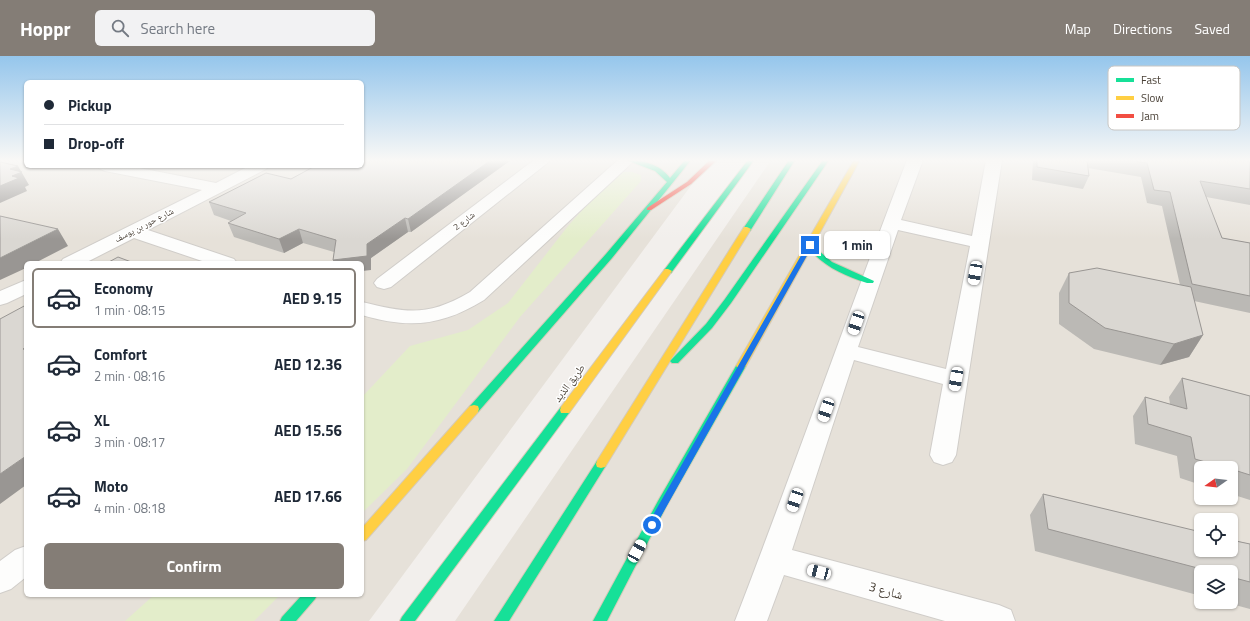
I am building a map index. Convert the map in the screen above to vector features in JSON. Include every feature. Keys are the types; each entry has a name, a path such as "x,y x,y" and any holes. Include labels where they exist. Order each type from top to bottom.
{"main road":[{"path":"364,534 586,284 649,210 667,186"},
{"path":"649,210 684,186"},
{"name":"طريق الذيد","path":"407,621 731,186"},
{"path":"501,621 655,379 733,250 775,186"},
{"path":"655,379 685,352 709,326 808,186"},
{"path":"600,621 680,473 842,186"},
{"path":"810,245 817,255 829,265 839,271 870,281"},
{"path":"287,621 308,597"}],"street":[{"path":"210,186 218,188"},
{"name":"شارع حور بن يوسف","path":"74,261 221,186"},
{"name":"شارع 2","path":"384,283 509,186"},
{"path":"364,309 394,318 411,318 446,312 462,306 477,296 599,186"},
{"path":"751,621 774,559 870,281 905,186"},
{"path":"943,455 990,186"},
{"path":"892,222 980,243"},
{"path":"132,231 220,261"},
{"path":"0,299 24,287"},
{"path":"846,351 956,379"},
{"name":"شارع 3","path":"774,559 999,621"},
{"path":"0,579 24,561"}],"shaded area":[{"path":"0,186 690,186 369,621 0,621"},
{"path":"753,186 1250,186 1250,621 455,621"}],"green space":[{"path":"604,186 636,186 520,317 407,469 364,511 364,395 410,346 468,330 508,303 568,226"},
{"path":"152,597 278,597 254,621 125,621"}],"building":[{"path":"240,186 454,186 408,219 405,218 367,244 367,256 333,260 336,240 299,229 279,239 228,223 246,213 209,202"},
{"path":"1153,186 1202,186 1222,238 1250,243 1250,296 1192,284 1170,192 1154,190"},
{"path":"1234,186 1250,186 1250,189"},
{"path":"0,216 58,229 0,258"},
{"path":"118,257 129,261 111,261"},
{"path":"1097,268 1191,287 1203,335 1174,344 1105,328 1069,303 1069,273"},
{"path":"24,306 24,457 0,474 0,319"},
{"path":"1182,378 1250,396 1250,475 1238,471 1238,461 1202,461 1195,459 1191,437 1148,424 1145,397 1187,409"},
{"path":"1043,494 1194,530 1194,557 1238,557 1238,541 1250,544 1250,582 1238,579 1238,565 1194,565 1194,567 1048,529"}],"traffic: fast":[{"path":"474,409 609,256 666,186"},
{"path":"668,271 731,186"},
{"path":"747,229 775,186"},
{"path":"675,361 709,326 728,301 808,186"},
{"path":"810,245 829,264 844,272 870,281"},
{"path":"600,621 662,504 741,366"},
{"path":"407,621 565,410"},
{"path":"501,621 601,464"},
{"path":"287,621 308,597"}],"traffic: slow":[{"path":"741,366 842,186"},
{"path":"601,464 747,229"},
{"path":"565,410 668,271"},
{"path":"364,534 474,409"}],"traffic: jam":[{"path":"649,209 684,186"}],"route":[{"path":"652,525 810,245"}]}
